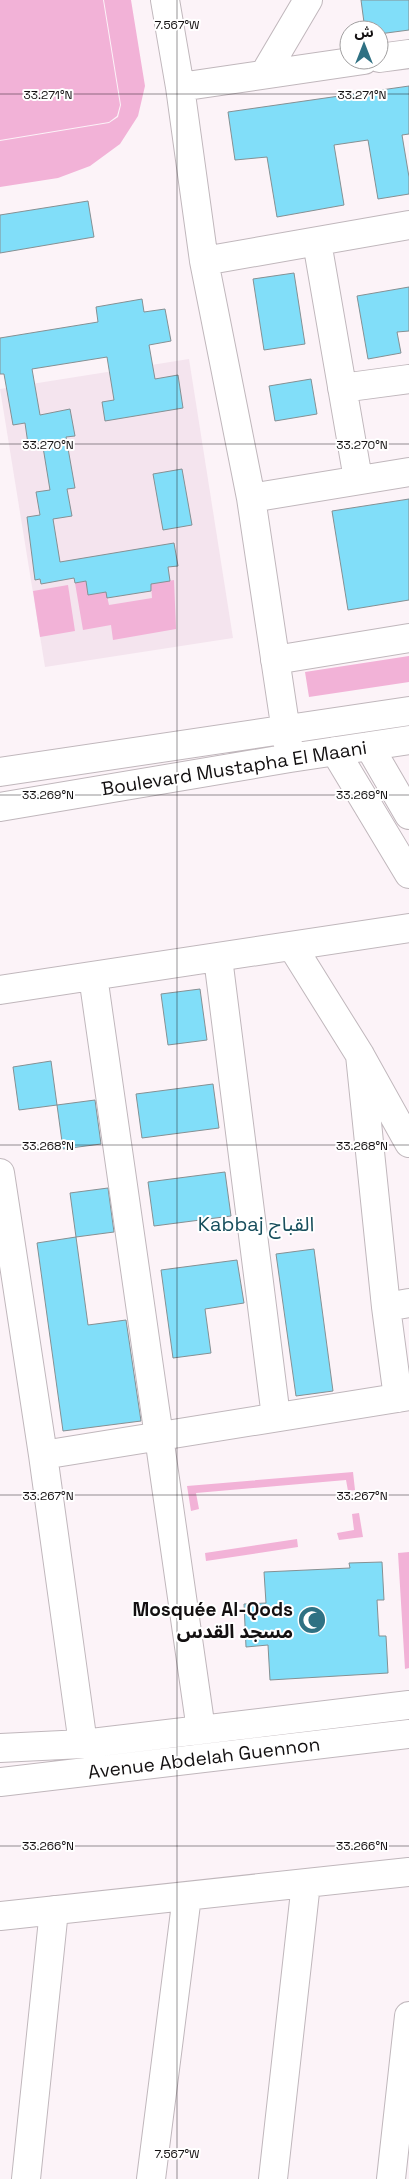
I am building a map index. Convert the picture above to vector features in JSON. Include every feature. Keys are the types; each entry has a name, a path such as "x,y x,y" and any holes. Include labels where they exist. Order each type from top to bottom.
{"street":[{"path":"165,0 180,88 204,261 251,498 290,758"},
{"path":"265,74 308,0"},
{"path":"389,57 409,54"},
{"path":"180,88 339,64"},
{"path":"204,261 409,225"},
{"path":"317,242 358,479"},
{"path":"342,388 409,379"},
{"path":"251,498 409,472"},
{"path":"275,660 409,638"},
{"name":"Boulevard Mustapha El Maani","path":"0,772 409,711"},
{"name":"Boulevard Mustapha El Maani","path":"0,807 409,740"},
{"path":"369,746 409,815"},
{"path":"335,751 409,874"},
{"path":"53,763 59,796"},
{"path":"0,990 409,928"},
{"path":"292,946 360,1055 409,1144"},
{"path":"218,958 276,1417"},
{"path":"94,976 201,1730"},
{"path":"43,1455 404,1397 398,1305 360,1055"},
{"path":"0,1173 43,1455 83,1744"},
{"name":"Avenue Abdelah Guennon","path":"0,1748 83,1744 409,1705"},
{"name":"Avenue Abdelah Guennon","path":"0,1782 409,1734"},
{"path":"0,1916 409,1872"},
{"path":"273,2179 306,1883"},
{"path":"151,2179 187,1896"},
{"path":"26,2179 54,1910"},
{"path":"391,2179 409,2016"}],"shaded area":[{"path":"0,0 103,0 120,105 117,116 109,122 0,140"},
{"path":"104,0 131,0 145,86 138,116 120,144 90,166 58,178 0,187 0,141 109,123 118,117 121,105"},
{"path":"189,359 233,638 45,667 0,389"},
{"path":"174,580 176,629 113,640 111,625 83,630 75,583 86,581 88,595 106,592 109,605 152,598 151,584"},
{"path":"68,585 75,631 40,637 33,591"},
{"path":"409,656 409,682 309,697 305,672"},
{"path":"353,1472 355,1490 348,1491 346,1480 196,1493 199,1509 191,1511 187,1486"},
{"path":"359,1513 363,1537 339,1540 337,1533 354,1530 352,1514"},
{"path":"297,1539 298,1547 206,1561 205,1553"},
{"path":"409,1552 409,1668 405,1669 398,1553"}],"building":[{"path":"361,0 409,0 409,30 389,33 389,20 364,20"},
{"path":"409,86 409,134 402,135 409,177 409,194 378,199 368,140 334,145 344,205 277,217 267,157 235,160 228,112"},
{"path":"88,201 94,237 0,253 0,215"},
{"path":"294,273 305,344 264,350 253,279"},
{"path":"409,287 409,331 397,332 401,353 368,359 357,296"},
{"path":"142,299 144,312 165,309 171,341 149,345 155,379 178,375 183,408 105,421 102,402 114,400 107,357 32,369 40,415 70,409 75,436 66,437 75,488 67,489 72,516 53,519 60,562 174,543 178,566 168,567 170,581 151,584 151,591 107,598 106,592 88,595 86,581 75,583 74,578 41,584 40,579 35,580 27,517 40,515 36,492 50,490 42,441 28,444 25,423 13,425 4,374 0,374 0,338 98,322 96,307"},
{"path":"311,379 317,414 275,421 269,386"},
{"path":"182,469 192,525 163,530 153,474"},
{"path":"409,499 409,600 348,610 332,511"},
{"path":"200,989 207,1040 168,1045 161,994"},
{"path":"51,1061 57,1105 19,1110 13,1067"},
{"path":"213,1084 219,1128 142,1138 136,1094"},
{"path":"95,1100 101,1144 63,1149 57,1105"},
{"path":"225,1172 231,1216 154,1226 148,1182"},
{"path":"108,1188 114,1232 76,1237 70,1193"},
{"path":"76,1237 88,1325 126,1320 141,1421 63,1431 37,1243"},
{"path":"314,1249 333,1391 296,1396 276,1254"},
{"path":"237,1260 244,1303 205,1309 211,1353 173,1358 161,1270"},
{"name":"Mosquée Al-Qods مسجد القدس","path":"382,1562 384,1600 377,1600 379,1636 386,1636 388,1673 270,1680 268,1645 246,1647 244,1604 266,1603 264,1572 350,1568 349,1563"}],"place":[{"name":"Mosquée Al-Qods مسجد القدس","path":"312,1620"}],"district":[{"name":"Kabbaj القباج","path":"256,1224"}]}
